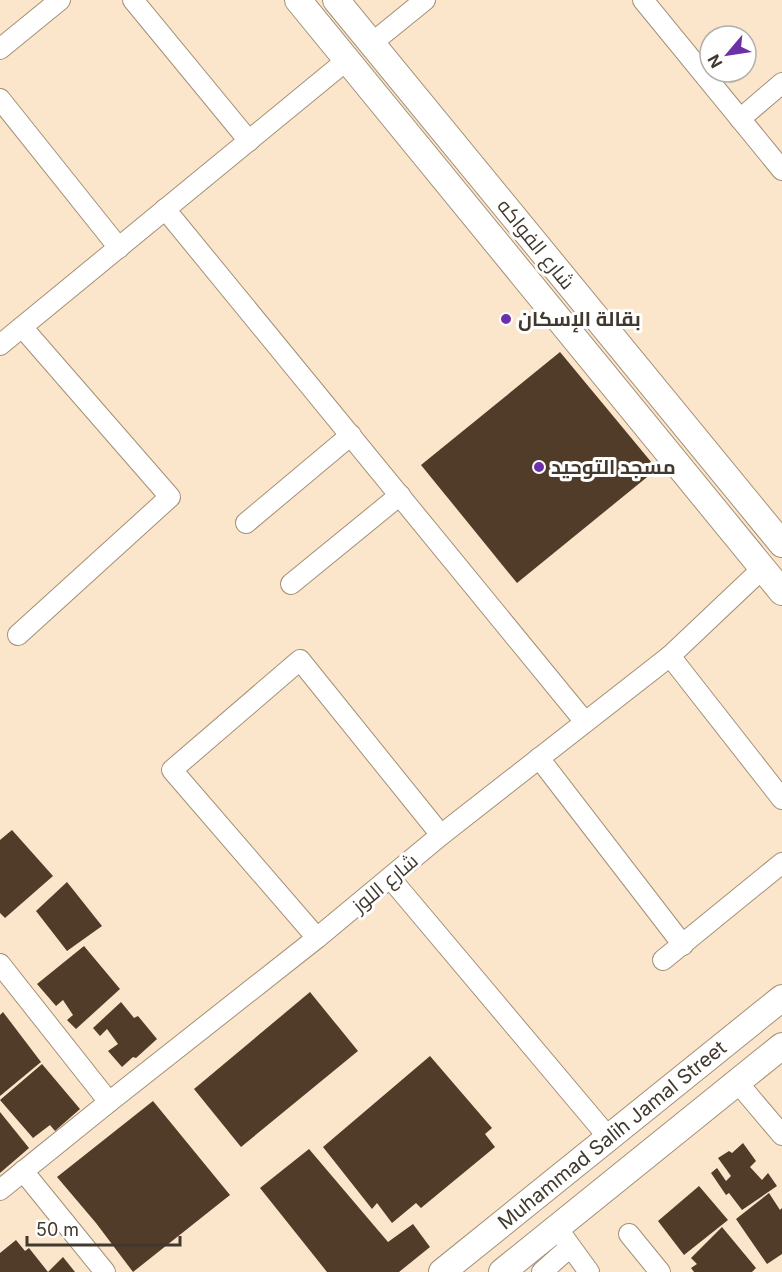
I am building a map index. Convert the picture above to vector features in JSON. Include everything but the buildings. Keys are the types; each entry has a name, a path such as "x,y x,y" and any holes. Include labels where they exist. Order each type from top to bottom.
{"street":[{"path":"0,49 60,0"},
{"path":"133,0 249,141"},
{"path":"298,0 782,592"},
{"name":"شارع الفواكه","path":"336,0 782,544"},
{"path":"372,43 424,0"},
{"path":"643,0 782,170"},
{"path":"0,345 347,60"},
{"path":"741,119 782,83"},
{"path":"0,99 119,248"},
{"path":"165,209 585,723"},
{"path":"18,635 170,497 22,327"},
{"path":"246,523 351,435"},
{"path":"291,584 400,495"},
{"name":"شارع اللوز","path":"0,1190 108,1102 317,939 441,835 670,656 763,568"},
{"path":"670,656 782,799"},
{"path":"317,939 172,770 300,660 441,835"},
{"path":"539,758 683,945"},
{"path":"663,960 782,863"},
{"path":"391,879 609,1138"},
{"path":"0,964 108,1102"},
{"name":"Muhammad Salih Jamal Street","path":"442,1272 782,998"},
{"name":"Muhammad Salih Jamal Street","path":"502,1272 563,1238 782,1046"},
{"path":"738,1083 782,1135"},
{"path":"23,1172 105,1272"},
{"path":"629,1234 660,1272"},
{"path":"542,1272 563,1238 589,1272"}],"place":[{"name":"بقالة الإسكان","path":"506,319"},
{"name":"مسجد التوحيد","path":"539,467"}]}
